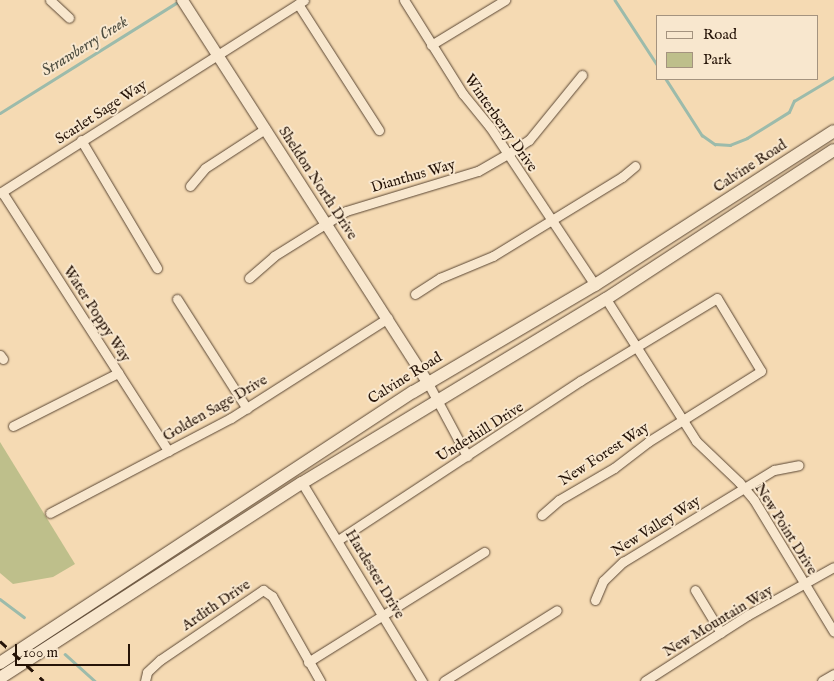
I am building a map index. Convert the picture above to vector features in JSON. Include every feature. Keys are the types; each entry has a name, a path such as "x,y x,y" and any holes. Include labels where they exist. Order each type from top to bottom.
{"main road":[{"name":"Calvine Road","path":"0,678 436,399 606,299 831,148 834,131"},
{"name":"Calvine Road","path":"0,663 428,383 831,148"}],"street":[{"path":"50,0 69,18"},
{"name":"Sheldon North Drive","path":"182,0 428,383"},
{"name":"Winterberry Drive","path":"404,0 463,94 508,154 550,221 595,285"},
{"path":"432,45 505,0"},
{"path":"301,2 379,130"},
{"name":"Scarlet Sage Way","path":"1,192 301,2"},
{"name":"Dianthus Way","path":"249,278 274,256 326,224 364,204 469,174 508,154 529,140 582,75"},
{"path":"190,186 205,168 266,129"},
{"path":"82,140 157,268"},
{"path":"415,294 440,278 485,260 622,177 635,166"},
{"name":"Water Poppy Way","path":"1,192 168,451"},
{"name":"Underhill Drive","path":"338,540 580,381 638,348 717,298 761,371 683,420"},
{"path":"177,299 247,408"},
{"name":"New Point Drive","path":"606,299 696,441 745,488 834,632"},
{"name":"Golden Sage Drive","path":"50,513 247,408 388,318"},
{"path":"13,426 118,372"},
{"path":"428,383 467,456"},
{"name":"New Forest Way","path":"542,515 559,500 614,468 683,420"},
{"name":"New Valley Way","path":"595,600 611,571 774,470 800,465"},
{"name":"Hardester Drive","path":"302,483 384,615 422,681"},
{"path":"320,681 308,662 484,552"},
{"name":"New Mountain Way","path":"645,681 721,633 834,567"},
{"name":"Ardith Drive","path":"145,681 147,672 160,660 263,590 272,596 308,662"},
{"path":"695,590 721,633"},
{"path":"444,681 556,610"},
{"path":"822,681 834,674"}],"green space":[{"path":"0,442 75,564 53,577 13,584 0,573"}],"waterway":[{"name":"Strawberry Creek","path":"615,0 656,63"},
{"name":"Strawberry Creek","path":"0,113 179,1"},
{"name":"Strawberry Creek","path":"667,80 702,135 715,144 730,145 747,138 789,112 794,101 834,77"},
{"path":"0,599 24,617"},
{"path":"65,654 95,681"}],"railway":[{"path":"0,641 44,681"}]}
